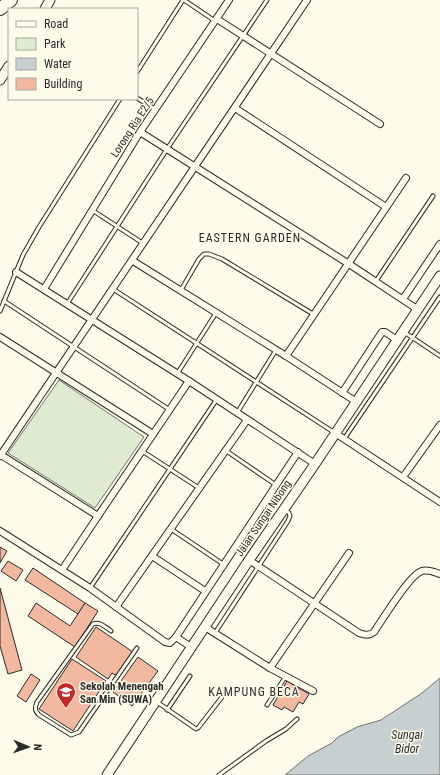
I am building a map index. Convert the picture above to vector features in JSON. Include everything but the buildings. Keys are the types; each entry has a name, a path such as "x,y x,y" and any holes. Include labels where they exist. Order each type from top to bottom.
{"highway":[{"path":"0,9 11,0"}],"street":[{"name":"Lorong Ria E2/5","path":"44,289 140,132 229,0"},
{"path":"98,516 0,456 307,0"},
{"path":"216,20 380,124"},
{"path":"0,80 8,68"},
{"path":"235,108 386,206"},
{"path":"140,132 417,309"},
{"path":"286,356 406,178"},
{"path":"403,300 440,244"},
{"path":"133,260 355,401"},
{"path":"16,272 189,381 315,464"},
{"name":"Jalan Sungai Nibong","path":"107,775 249,560 315,464 355,401 440,276"},
{"path":"342,393 382,332 396,340"},
{"path":"0,336 153,434"},
{"path":"62,570 189,381"},
{"path":"116,607 247,420"},
{"path":"403,477 440,425"},
{"path":"335,433 440,502"},
{"path":"0,531 90,588 165,642 170,643 176,637 298,452"},
{"path":"270,668 349,553"},
{"path":"152,556 205,591"},
{"path":"249,560 359,633 366,635 371,634 416,573 422,570 440,574"},
{"path":"205,627 270,668 313,691"},
{"path":"176,637 191,647"}],"lane":[{"path":"138,70 183,0 216,20"},
{"path":"67,304 167,149 267,0"},
{"path":"138,99 155,109"},
{"path":"0,311 23,255 119,100"},
{"path":"376,282 433,196"},
{"path":"92,210 144,244"},
{"path":"181,290 199,259 204,254 209,254 222,259 313,314"},
{"path":"113,290 335,433"},
{"path":"344,439 440,297"},
{"path":"4,301 73,348 170,410"},
{"path":"177,374 216,312"},
{"path":"402,331 440,356"},
{"path":"237,413 276,350"},
{"path":"90,588 217,399"},
{"path":"225,450 276,485"},
{"path":"142,451 199,488"},
{"path":"215,633 288,521 290,516 289,513 284,509"},
{"path":"170,529 223,564"},
{"path":"111,631 101,624 93,624 37,702 35,708 36,712 71,735 79,732 137,648"},
{"path":"167,710 190,676"},
{"path":"268,704 286,676"},
{"path":"155,701 196,729 222,697"},
{"path":"219,775 266,741 286,729 297,719"}],"green space":[{"path":"59,380 144,437 95,508 8,453"}],"water":[{"name":"Sungai Bidor","path":"440,678 440,775 285,775 308,756 332,743 338,737 357,727 381,720 422,693"}],"place":[{"name":"Sekolah Menengah San Min (SUWA)","path":"66,709"}],"district":[{"name":"EASTERN GARDEN","path":"250,238"},
{"name":"KAMPUNG BECA","path":"254,692"}]}
